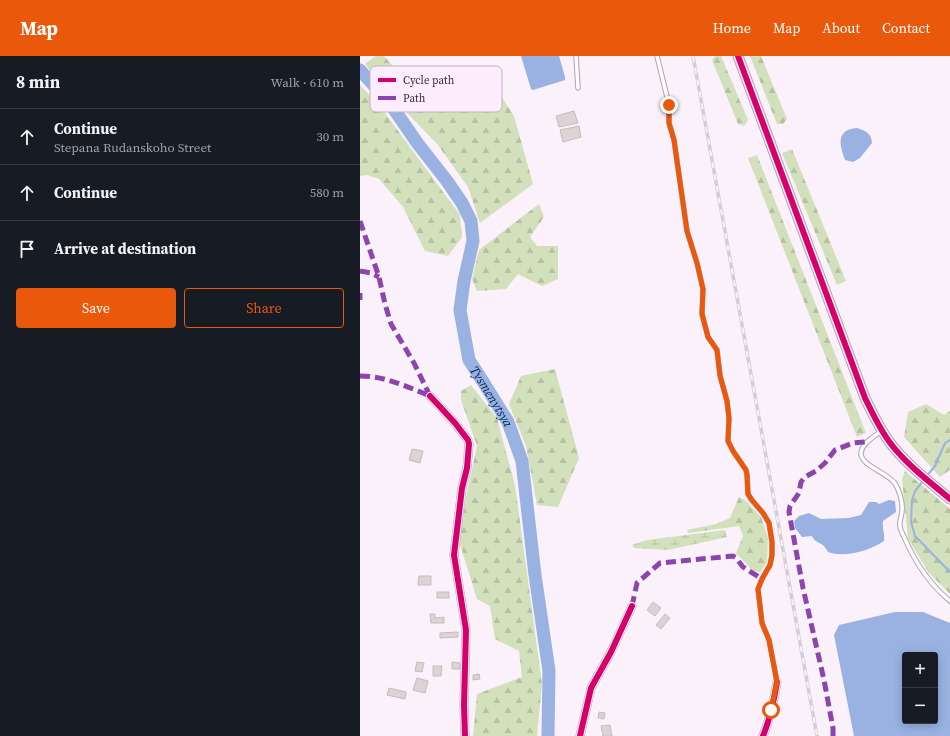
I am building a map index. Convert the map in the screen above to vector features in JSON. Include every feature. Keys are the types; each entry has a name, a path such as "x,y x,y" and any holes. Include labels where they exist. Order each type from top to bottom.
{"main road":[{"path":"738,56 862,391 881,431 891,446 950,499"}],"street":[{"path":"430,396 455,423 468,440 469,444 467,468 462,488 454,555 466,630 464,704 465,736"},
{"path":"580,736 591,688 611,652 632,606"},
{"path":"763,736 774,699 777,682"}],"lane":[{"path":"576,56 578,88"},
{"path":"657,56 669,105 669,123 674,140 687,231 703,289 702,314 708,337 717,350 720,376 727,401 729,418 728,441 746,470 748,494 769,523 772,542 772,555 770,565 758,589 762,623 769,640 777,682"},
{"path":"881,431 866,442 861,452 862,458 870,466 882,472 895,483 901,497 902,510 900,527 907,544 925,575 941,594 950,601"}],"green space":[{"path":"376,56 384,56 393,66 370,66 370,70 365,64"},
{"path":"715,56 721,56 748,120 744,126 738,124 712,60"},
{"path":"750,56 761,56 787,119 783,124 777,124"},
{"path":"360,85 370,96 370,112 384,112 460,215 462,237 448,256 425,251 403,207 379,179 367,175 360,176"},
{"path":"502,97 514,116 533,184 480,223 468,187 438,145 406,112 502,112"},
{"path":"792,149 846,281 837,285 782,153"},
{"path":"757,155 866,433 857,437 748,158"},
{"path":"539,204 544,217 530,237 537,246 558,246 558,279 542,286 518,274 506,289 477,291 472,279 479,250"},
{"path":"555,369 579,458 558,507 537,505 526,446 509,404 521,376"},
{"path":"471,385 497,418 515,485 542,684 537,736 473,736 477,694 522,677 519,651 495,639 490,606 477,599 459,541 467,492 477,446 461,400 461,391"},
{"path":"926,404 944,415 950,411 950,470 940,477 904,437 908,412"},
{"path":"905,471 950,509 950,594 929,573 908,539 902,479"},
{"path":"739,497 746,501 761,517 768,538 767,562 760,572 753,571 736,553 743,536 739,526 688,533 687,530 716,524 730,518"},
{"path":"725,530 727,537 668,550 634,548 632,545 647,540"}],"water":[{"path":"521,56 559,56 565,80 533,90 531,89"},
{"path":"857,128 868,133 872,143 860,158 853,162 845,160 841,149 841,139 845,132 850,129"},
{"path":"889,500 895,501 896,512 883,521 884,541 871,548 849,554 834,554 828,552 824,546 815,541 812,536 802,537 795,528 794,521 799,516 809,513 821,519 849,518 861,515 869,502 876,502 879,504"},
{"path":"895,612 923,612 950,623 950,736 854,736 834,635 839,625"}],"building":[{"path":"574,111 578,123 559,127 556,116"},
{"path":"579,126 581,137 563,142 560,130"},
{"path":"412,449 423,451 420,463 409,460"},
{"path":"419,576 431,576 431,585 418,585"},
{"path":"437,592 449,592 449,598 437,598"},
{"path":"653,602 661,608 655,616 647,610"},
{"path":"430,614 435,614 435,618 444,617 444,623 431,623"},
{"path":"665,614 670,618 661,629 656,625"},
{"path":"458,632 458,637 440,638 440,633"},
{"path":"417,662 424,663 422,672 415,671"},
{"path":"452,662 460,663 460,669 452,669"},
{"path":"433,666 442,666 441,676 433,676"},
{"path":"479,674 480,679 473,680 473,675"},
{"path":"417,678 428,681 425,693 413,690"},
{"path":"389,688 406,692 405,699 387,695"},
{"path":"599,712 605,713 604,719 598,718"},
{"path":"610,725 612,736 603,736 601,726"}],"waterway":[{"name":"Tysmenytsya","path":"360,70 370,81"},
{"name":"Tysmenytsya","path":"396,112 418,144 447,181 462,203 471,221 473,241 464,281 460,310 469,360 508,422 522,461 535,575 549,671 548,736"},
{"path":"926,477 935,466 945,443 950,440"},
{"path":"924,480 915,491 912,500 911,522 915,536 950,572"}],"railway":[{"path":"693,56 817,736"}],"marked path":[{"path":"360,221 379,277 391,324 414,363 430,396"},
{"path":"360,271 371,273 379,277"},
{"path":"360,293 360,300"},
{"path":"360,376 369,376 387,380 430,396"},
{"path":"833,736 833,728 824,680 803,588 789,512 790,506 799,493 801,482 805,477 816,471 825,463 835,450 853,443 866,442"},
{"path":"632,606 637,583 660,563 733,556 743,567 762,579"}],"cycle path":[{"path":"738,56 865,398 883,433 897,452 950,499"},
{"path":"430,396 455,423 468,440 469,444 467,468 462,488 454,555 466,630 464,705 465,736"},
{"path":"580,736 591,688 611,652 632,606"},
{"path":"763,736 772,709 777,682"}],"route":[{"path":"669,105 669,123 674,140 687,231 703,289 702,314 708,337 717,350 720,376 727,401 729,418 728,441 746,470 748,494 769,523 772,542 772,555 770,565 758,589 762,623 769,640 777,682 771,710"}]}
